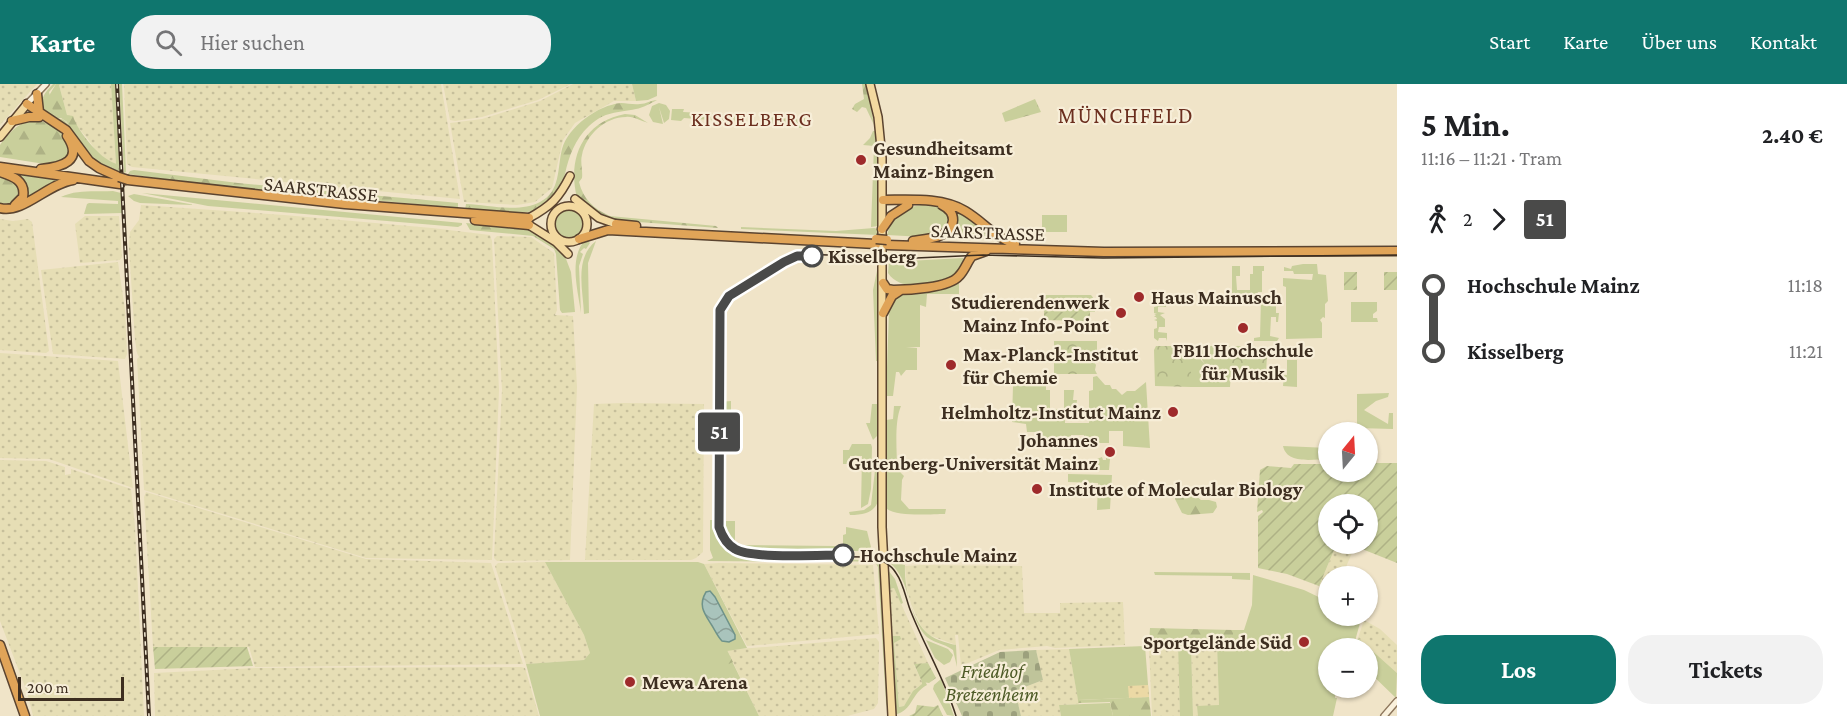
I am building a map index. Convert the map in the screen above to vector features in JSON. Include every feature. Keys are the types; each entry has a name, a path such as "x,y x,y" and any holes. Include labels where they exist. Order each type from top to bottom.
{"highway":[{"path":"37,94 39,114 62,131 69,140 72,150 70,159 63,166 41,169"},
{"path":"27,104 28,108 66,130 89,161 123,181"},
{"path":"12,121 39,114"},
{"path":"0,162 123,181"},
{"name":"SAARSTRASSE","path":"0,167 80,179 123,181 529,222"},
{"path":"0,172 19,181 24,192 21,201 16,205 0,206"},
{"path":"0,206 17,208 56,184 80,179"},
{"path":"883,200 891,205 944,206 951,212 953,218 951,227 943,234 913,241"},
{"path":"883,200 935,202 951,205 967,212 995,235 1015,244"},
{"path":"882,229 891,216 908,205"},
{"name":"SAARSTRASSE","path":"616,224 876,242"},
{"name":"SAARSTRASSE","path":"579,239 597,231 608,230 876,242 1192,248 1397,246"},
{"name":"SAARSTRASSE","path":"887,242 998,249 1190,252 1397,251"},
{"path":"947,247 962,254 965,268"},
{"path":"883,283 888,289 902,290 954,281 961,275 975,254 998,249"},
{"path":"883,283 919,288"},
{"path":"883,313 892,296 902,290"},
{"path":"0,645 25,716"},
{"path":"0,657 20,716"}],"main road":[{"path":"870,84 879,127 883,200 882,527 892,716"},
{"path":"0,137 27,104"},
{"path":"568,254 529,222 555,201 570,176"},
{"path":"575,199 599,218 616,224"},
{"path":"570,207 581,212 585,218 586,227 579,239 567,242 557,238 552,232 551,224 553,216 559,209 570,207"},
{"name":"SAARSTRASSE","path":"529,222 559,209"},
{"name":"SAARSTRASSE","path":"581,212 597,222 616,224"},
{"name":"SAARSTRASSE","path":"529,222 557,238"}],"street":[{"path":"27,104 46,84"},
{"path":"1384,716 1397,701"}],"shaded area":[{"path":"0,84 37,84 0,125"},
{"path":"111,84 116,164 112,164 97,152 67,115 59,85"},
{"path":"124,84 441,84 460,199 132,167 127,164"},
{"path":"443,84 571,84 538,100 482,117 455,121 450,120"},
{"path":"573,84 632,84 636,101 614,101 575,123 563,140 552,188 535,202 517,205 464,202 450,123 482,119 540,101"},
{"path":"141,205 284,215 490,235 499,390 492,560 366,558 144,490 137,359 139,357 135,340 129,248 130,232 139,220"},
{"path":"85,216 119,216 122,257 120,260 80,263 75,224"},
{"path":"0,219 13,221 28,219 32,222 49,351 46,353 0,350"},
{"path":"497,236 531,237 554,253 557,310 555,315 573,316 577,387 570,560 497,561 494,558 502,390 494,239"},
{"path":"118,262 125,310 127,354 125,359 53,354 41,270"},
{"path":"0,353 118,361 133,488 49,459 0,458"},
{"path":"594,404 704,404 703,552 696,558 691,560 585,560"},
{"path":"0,460 46,461 65,467 65,475 71,474 71,469 131,489 135,526 144,716 33,716 27,692 0,621"},
{"path":"146,492 366,559 491,563 523,664 255,667 249,647 153,647 144,497"},
{"path":"1332,554 1352,554 1346,566 1327,566"},
{"path":"545,562 584,635 590,653 584,660 526,664 495,566 498,563"},
{"path":"704,564 873,565 879,634 747,646"},
{"path":"905,566 1022,566 1024,613 1060,613 1060,603 1123,602 1125,645 1055,648 1047,646 999,650 961,666 958,635 955,635 956,645 929,635 921,626 911,604"},
{"path":"894,588 928,663 914,665 923,684 916,688 904,706 899,707 894,643 899,636 891,636 890,589"},
{"path":"1362,626 1375,626 1380,629 1397,645 1397,673 1378,656 1378,638 1358,638"},
{"path":"876,638 879,642 878,703 874,709 847,716 759,716 727,650"},
{"path":"1217,644 1219,706 1198,706 1198,716 1193,716 1191,645"},
{"path":"1178,645 1180,716 1152,716 1149,646"},
{"path":"1069,649 1079,704 1059,705 1061,716 1021,716 1015,691 1043,680 1036,650"},
{"path":"256,668 525,668 539,716 155,716 154,673"}],"green space":[{"path":"53,84 56,84 49,92 56,119 66,122 70,131 49,116 42,106 42,100"},
{"path":"56,84 61,84 59,85 67,115 73,116 85,138 99,153 113,163 119,164 120,172 91,159 70,131 67,122 61,118 56,119 47,99"},
{"path":"111,84 116,84 119,164 116,164"},
{"path":"119,84 122,84 126,172 124,173"},
{"path":"632,84 657,84 657,96 648,100 636,101"},
{"path":"862,84 867,84 874,125 866,108 862,107 857,112 852,109 855,104 864,99"},
{"path":"1035,99 1041,112 1005,122 1002,113"},
{"path":"657,100 639,108 606,115 589,126 573,148 559,191 550,202 539,209 511,213 465,210 466,204 514,208 540,202 552,192 555,186 565,141 585,118 612,105 642,104"},
{"path":"659,103 666,105 670,111 669,119 664,123 659,107 663,124 653,122 649,115 652,106"},
{"path":"672,109 684,109 683,112 735,115 740,113 743,114 742,125 736,122 684,118 681,121 671,120"},
{"path":"625,114 635,115 648,123 631,117 618,118 604,124 592,134 582,155 582,178 579,182 586,198 594,207 610,216 718,228 612,220 604,218 577,198 574,169 582,144 598,125 610,118"},
{"path":"761,114 769,114 768,117 798,119 803,116 809,123 802,128 769,124 760,126"},
{"path":"36,120 57,129 67,140 69,154 65,161 51,165 0,157 0,145 11,132 25,122"},
{"path":"873,131 876,131 878,146 878,226 871,227 874,146 863,145"},
{"path":"134,170 238,183 458,203 458,208 188,183 128,174"},
{"path":"11,173 63,180 23,203"},
{"path":"0,176 14,181 21,191 17,201 11,204 0,203"},
{"path":"113,191 121,193 122,213 84,214 89,203 118,204 118,201 61,197 80,192"},
{"path":"142,193 462,223 462,225 458,227 208,206"},
{"path":"134,194 195,205 140,203 128,196"},
{"path":"940,206 950,213 948,229 924,237 887,235 892,219 911,207"},
{"path":"951,208 959,210 997,240 943,237 951,232"},
{"path":"568,209 574,210 582,218 582,230 574,238 568,239 562,238 554,230 553,224 554,218 562,210"},
{"path":"1042,215 1067,215 1067,232 1042,232"},
{"path":"466,223 530,229 538,232 563,251 554,249 533,236 470,230"},
{"path":"741,227 836,231 874,228 878,229 878,235 741,229"},
{"path":"586,239 590,243 580,252 583,254 579,266 581,313 576,265 580,246"},
{"path":"596,241 588,263 589,313 584,314 582,265 589,248"},
{"path":"554,249 563,251 571,272 575,312 562,313 560,310"},
{"path":"963,258 963,263 954,278 928,284 901,283 888,273 889,262"},
{"path":"879,261 879,361 876,361 873,290"},
{"path":"1317,264 1318,274 1326,275 1328,301 1325,304 1325,318 1320,320 1322,338 1286,339 1286,287 1283,286 1283,278 1312,280 1313,274 1294,274 1293,271 1284,271 1284,267 1291,269 1292,266"},
{"path":"1232,266 1240,266 1240,276 1236,276 1237,290 1250,290 1250,274 1253,274 1253,266 1264,266 1262,292 1258,292 1256,299 1232,299"},
{"path":"1344,272 1357,272 1357,290 1344,290"},
{"path":"1384,272 1397,272 1397,290 1384,290"},
{"path":"959,283 959,294 927,294 926,307 920,305 920,347 906,347 917,348 917,370 906,370 901,376 899,372 896,372 893,396 886,396 889,311 892,299 908,293"},
{"path":"1044,295 1091,295 1095,300 1095,312 1044,312"},
{"path":"1155,299 1166,299 1166,307 1158,307 1158,312 1165,313 1160,315 1165,319 1165,327 1159,327 1158,332 1167,333 1167,341 1166,338 1159,338 1158,341 1154,338 1154,329 1157,328 1157,321 1154,320 1157,319 1154,317 1156,315 1154,314 1157,314 1154,313 1154,307 1157,306"},
{"path":"1261,299 1270,299 1271,303 1278,301 1279,306 1276,306 1276,313 1279,313 1278,322 1276,322 1276,317 1271,317 1270,336 1279,338 1277,341 1254,341 1254,338 1260,337"},
{"path":"1351,302 1377,302 1377,311 1373,314 1373,318 1377,318 1378,322 1351,322"},
{"path":"1044,312 1090,312 1090,321 1044,320"},
{"path":"1054,341 1097,341 1097,358 1094,362 1097,374 1054,374"},
{"path":"1156,346 1200,346 1201,364 1191,365 1191,387 1155,386 1154,350"},
{"path":"1202,346 1224,346 1224,387 1191,387 1179,367 1201,347 1201,360 1205,364 1202,360"},
{"path":"1224,346 1256,346 1257,355 1267,355 1266,373 1231,371 1230,387 1224,387"},
{"path":"1287,360 1297,360 1297,387 1283,386 1284,375 1287,375"},
{"path":"1097,376 1105,385 1110,385 1122,395 1127,391 1135,391 1146,382 1150,448 1123,446 1123,431 1109,431 1109,443 1098,443 1098,447 1084,446 1084,435 1071,435 1071,450 1037,447 1037,432 1027,432 1026,424 1012,422 1013,385 1042,382 1046,390 1050,390 1050,409 1064,409 1064,390 1074,390 1073,400 1077,400 1076,408 1069,416 1065,416 1065,423 1089,423 1089,391 1093,390 1093,377"},
{"path":"1389,393 1388,397 1376,401 1364,410 1388,424 1389,413 1393,413 1393,429 1378,429 1378,422 1357,422 1357,394"},
{"path":"731,401 731,442 719,441 719,402"},
{"path":"872,404 879,404 881,432 873,440 866,423 870,423"},
{"path":"894,406 901,406 896,437 897,469 904,476 901,500 909,509 946,509 945,514 906,514 887,509 886,420 893,419"},
{"path":"852,444 871,444 872,447 871,489 868,504 861,508 862,456 850,456 850,464 843,464 843,450 849,450"},
{"path":"719,446 724,446 723,516 719,516"},
{"path":"1283,446 1318,448 1318,460 1302,460 1286,452"},
{"path":"1102,457 1103,460 1106,460 1106,457 1110,459 1109,470 1092,470 1090,465 1092,461"},
{"path":"1378,463 1397,463 1397,563 1374,554 1378,554 1378,494 1318,494 1318,554 1332,554 1327,566 1318,566 1318,586 1287,574 1258,568 1258,516 1263,512 1262,510 1257,512 1260,470 1267,466 1291,468 1294,464 1318,464 1318,482 1378,482"},
{"path":"879,468 879,495 875,508 869,512 850,515 849,512 864,510 871,505 875,470"},
{"path":"1068,474 1112,475 1110,509 1097,510 1098,483 1068,482"},
{"path":"1189,490 1201,500 1216,502 1217,507 1213,513 1188,515 1182,513 1175,499 1176,495 1185,494"},
{"path":"710,520 715,520 724,546 731,553 739,556 766,559 835,558 831,562 707,561 713,558 710,550"},
{"path":"720,521 735,521 735,545 835,546 835,553 765,554 739,550 726,541 721,531"},
{"path":"846,527 867,531 871,547 868,551 838,551 838,546 843,545"},
{"path":"889,554 893,554 898,563 905,565 909,600 905,587 896,569 889,562"},
{"path":"839,559 881,561 890,714 886,704 878,567 875,562 841,561"},
{"path":"545,562 698,562 704,564 747,648 727,651 759,716 540,716 526,664 584,660 590,653 584,635"},
{"path":"888,570 895,579 903,603 901,604 894,588 890,589 891,636 900,636 901,639 894,643 899,707 904,706 922,682 925,681 927,685 917,693 909,706 894,715 887,589"},
{"path":"1154,572 1250,573 1250,580 1232,579 1232,576 1155,575"},
{"name":"Sportgelände Süd","path":"1253,575 1304,590 1318,597 1318,626 1359,626 1356,638 1318,638 1318,698 1337,698 1333,716 1198,716 1197,706 1219,705 1217,644 1233,644 1233,630 1244,630 1252,605"},
{"path":"909,600 925,631 944,642 956,645 957,667 953,650 924,634 914,616"},
{"path":"1150,628 1233,630 1233,643 1149,644"},
{"path":"926,640 948,649 953,655 950,662 944,665 935,658"},
{"path":"1178,645 1191,645 1193,716 1180,716"},
{"path":"1145,646 1149,697 1078,700 1069,649"},
{"path":"153,647 247,647 253,666 155,669"},
{"path":"714,650 727,650 733,662 718,669 711,653"},
{"name":"Friedhof Bretzenheim","path":"1036,650 1043,680 1015,691 1021,716 962,716 945,678 1000,652"},
{"path":"1378,656 1397,673 1396,698 1378,681"},
{"path":"928,663 936,678 929,683 922,682 914,664"},
{"path":"941,679 954,716 947,715 933,689"},
{"path":"1149,697 1151,716 1113,716 1110,702 1078,703 1078,700"},
{"path":"1110,703 1113,716 1061,716 1059,705"},
{"path":"917,705 934,707 938,705 943,716 909,716 915,713"}],"sand":[{"path":"1148,685 1149,697 1129,698 1128,686"}],"water":[{"path":"710,591 735,635 735,639 729,642 720,639 704,612 702,601 706,592"}],"tram line":[{"path":"956,716 911,612 901,582 888,564 869,557 749,556 729,548 721,539 716,518 717,325 719,306 726,296 788,257 799,254 916,258 983,255 1103,258 1397,255"},
{"name":"51","path":"812,256 797,256 784,262 729,296 720,310 718,518 724,540 728,545 742,552 843,555"}],"railway":[{"path":"117,84 149,716"}],"place":[{"name":"Gesundheitsamt Mainz-Bingen","path":"861,160"},
{"name":"Kisselberg","path":"812,256"},
{"name":"Haus Mainusch","path":"1139,297"},
{"name":"Studierendenwerk Mainz Info-Point","path":"1121,313"},
{"name":"FB11 Hochschule für Musik","path":"1243,328"},
{"name":"Max-Planck-Institut für Chemie","path":"951,365"},
{"name":"Helmholtz-Institut Mainz","path":"1173,412"},
{"name":"Johannes Gutenberg-Universität Mainz","path":"1110,452"},
{"name":"Institute of Molecular Biology","path":"1037,489"},
{"name":"Hochschule Mainz","path":"843,555"},
{"name":"Sportgelände Süd","path":"1304,642"},
{"name":"Mewa Arena","path":"630,682"}],"district":[{"name":"MÜNCHFELD","path":"1126,115"},
{"name":"KISSELBERG","path":"752,119"}]}
